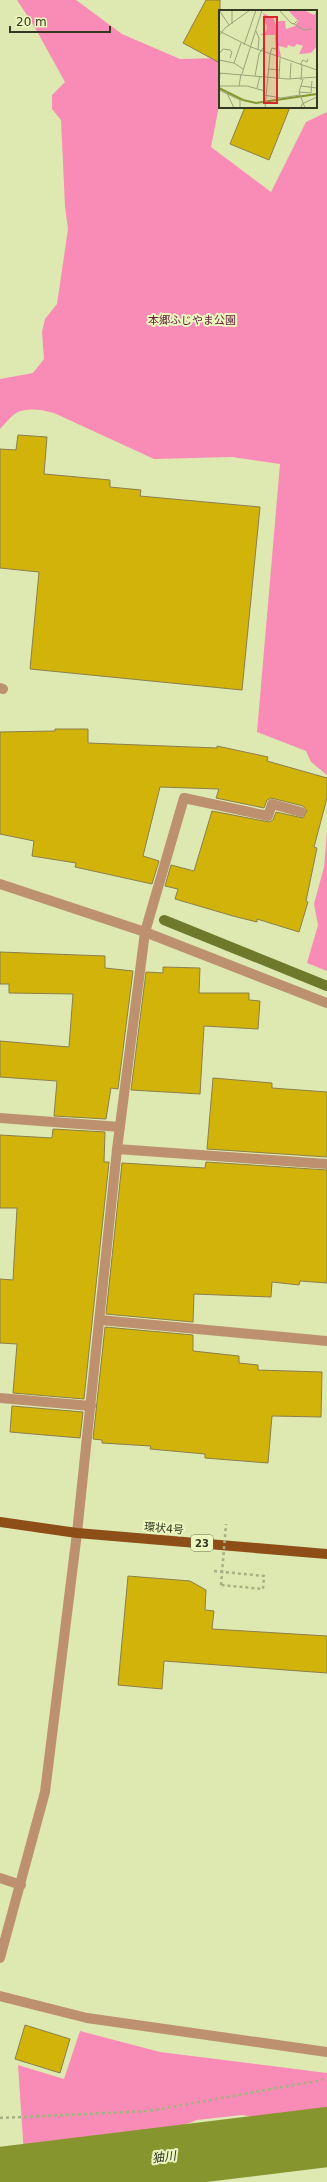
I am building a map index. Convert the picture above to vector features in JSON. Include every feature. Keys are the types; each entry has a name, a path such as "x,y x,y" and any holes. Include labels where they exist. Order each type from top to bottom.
{"main road":[{"name":"環状4号","path":"0,1522 77,1533 327,1554"}],"street":[{"path":"0,1958 45,1792 77,1533 117,1150 145,932 184,798 268,816 272,804 301,812"},
{"path":"0,884 145,932 327,1003"},
{"path":"0,1118 120,1127"},
{"path":"117,1150 327,1164"},
{"path":"100,1320 327,1341"},
{"path":"0,1398 91,1406"},
{"path":"0,1878 20,1885"},
{"path":"0,1996 87,2018 327,2052"}],"path":[{"path":"214,1571 264,1576 263,1589 221,1585 226,1524"},
{"path":"0,2118 149,2112 327,2079"}],"green space":[{"name":"本郷ふじやま公園","path":"17,0 76,0 122,34 180,59 219,58 219,106 211,147 271,192 306,122 327,112 327,775 311,762 306,751 257,732 280,464 232,457 154,459 54,413 40,410 25,410 16,413 0,429 0,379 33,373 44,359 42,332 45,319 57,304 68,229 65,207 61,120 52,109 52,95 65,82 34,26"},
{"path":"327,832 327,971 307,963 318,925 314,904 324,867"},
{"path":"80,2031 160,2052 327,2073 327,2120 292,2123 242,2115 197,2120 119,2150 24,2155 18,2065 64,2079"}],"building":[{"path":"206,0 220,0 219,62 183,43"},
{"path":"245,108 290,108 269,160 230,144"},
{"path":"18,435 47,437 44,474 110,480 110,487 141,490 140,496 260,507 242,690 30,669 39,572 0,568 0,449 16,450"},
{"path":"55,729 88,729 88,743 217,748 217,746 268,757 267,761 327,778 327,798 314,847 317,848 306,901 308,902 299,932 257,919 257,922 175,899 178,889 165,886 171,865 194,871 212,811 269,822 273,820 276,812 303,818 307,811 303,806 271,798 267,800 264,808 216,798 219,789 160,787 143,856 159,861 152,884 75,867 76,863 32,856 34,841 0,834 0,732 55,731"},
{"path":"0,952 105,956 105,968 133,971 118,1089 111,1088 106,1119 54,1116 57,1081 0,1077 0,1041 69,1047 73,994 9,993 9,984 0,984"},
{"path":"163,967 200,968 199,993 249,993 249,1000 260,1001 258,1029 204,1026 200,1094 131,1090 146,972 163,973"},
{"path":"213,1078 272,1083 272,1088 327,1092 327,1157 207,1149"},
{"path":"53,1129 105,1132 104,1162 109,1162 84,1399 13,1393 17,1344 0,1343 0,1279 13,1280 17,1208 0,1208 0,1135 52,1138"},
{"path":"206,1162 327,1170 327,1283 300,1281 299,1285 272,1282 271,1297 194,1294 193,1322 106,1314 122,1163 205,1168"},
{"path":"105,1327 193,1335 193,1351 239,1356 239,1363 258,1365 258,1370 322,1372 321,1417 272,1416 268,1463 205,1458 205,1454 150,1449 151,1446 102,1443 102,1440 93,1439"},
{"path":"12,1406 83,1412 80,1438 10,1432"},
{"path":"128,1576 190,1581 206,1590 205,1610 214,1611 212,1629 327,1636 327,1673 164,1661 162,1689 118,1685"},
{"path":"25,2025 70,2039 60,2073 15,2059"}],"waterway":[{"path":"164,920 327,986"},
{"name":"㹨川","path":"0,2177 327,2137"}]}
